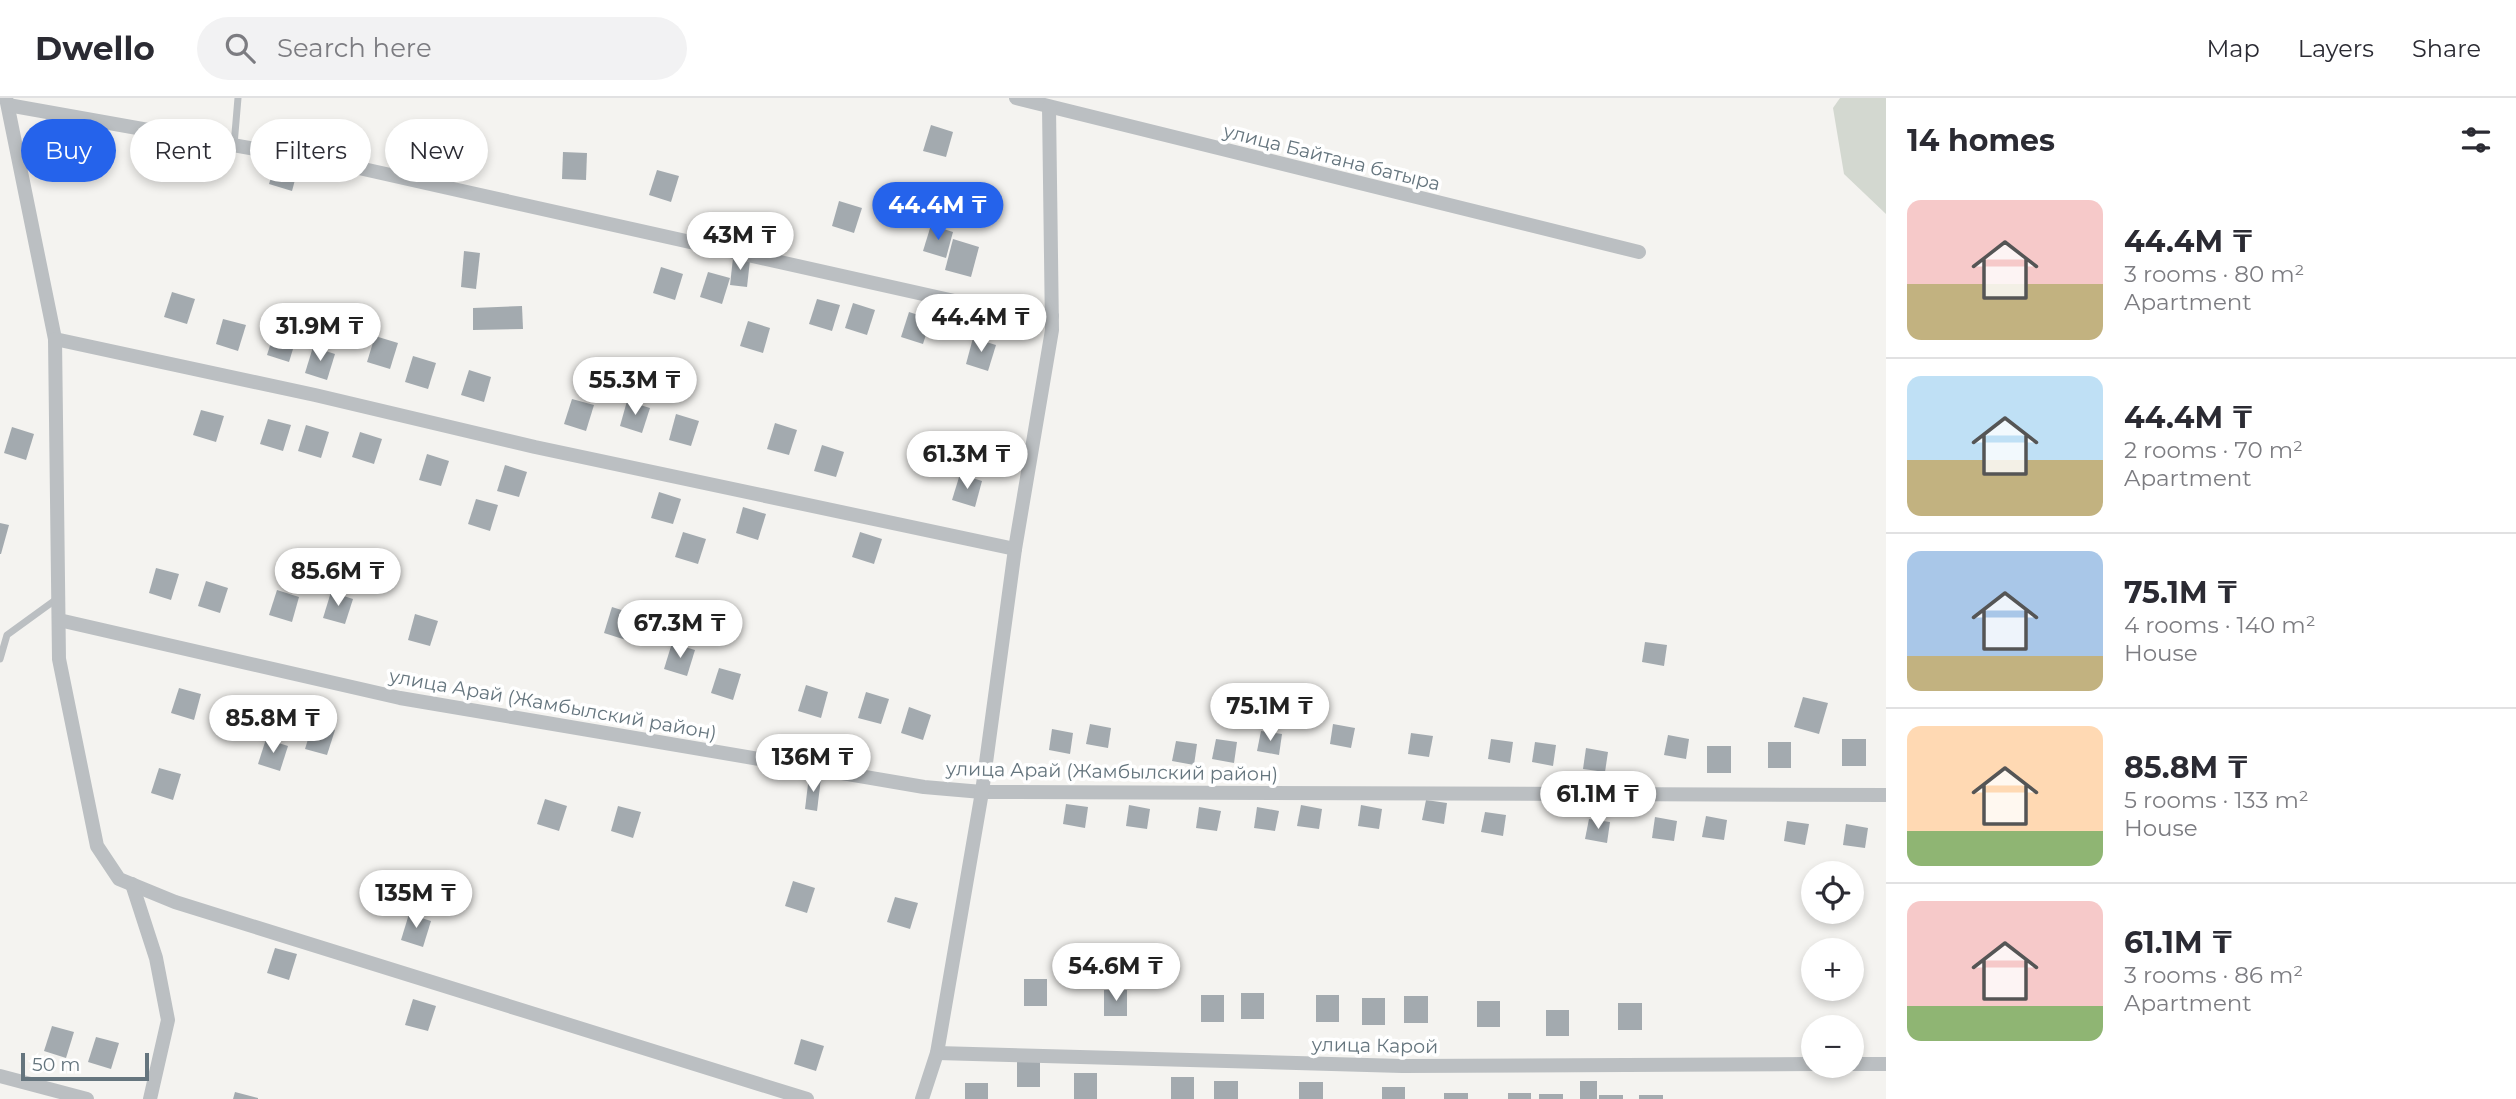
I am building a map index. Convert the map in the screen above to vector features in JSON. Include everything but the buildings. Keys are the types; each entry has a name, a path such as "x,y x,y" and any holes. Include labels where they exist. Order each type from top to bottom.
{"street":[{"name":"улица Байтана батыра","path":"1016,98 1639,252"},
{"path":"130,125 7,101 55,339 59,659 97,846 119,879 175,902 807,1099"},
{"path":"922,1099 937,1053 982,792 1015,549 1052,316 1049,107"},
{"path":"236,145 350,166 1008,313 1052,316"},
{"path":"55,339 315,395 535,447 1015,549"},
{"name":"улица Арай (Жамбылский район)","path":"59,620 400,698 924,787 982,792 1886,795"},
{"path":"132,884 156,958 168,1020 150,1099"},
{"name":"улица Карой","path":"937,1053 1402,1066 1801,1064"},
{"path":"1864,1064 1886,1064"},
{"path":"0,1076 87,1099"}],"lane":[{"path":"236,122 238,98"},
{"path":"0,659 7,635 59,597"}],"shaded area":[{"path":"1840,98 1886,98 1886,214 1844,174 1833,108"}]}
